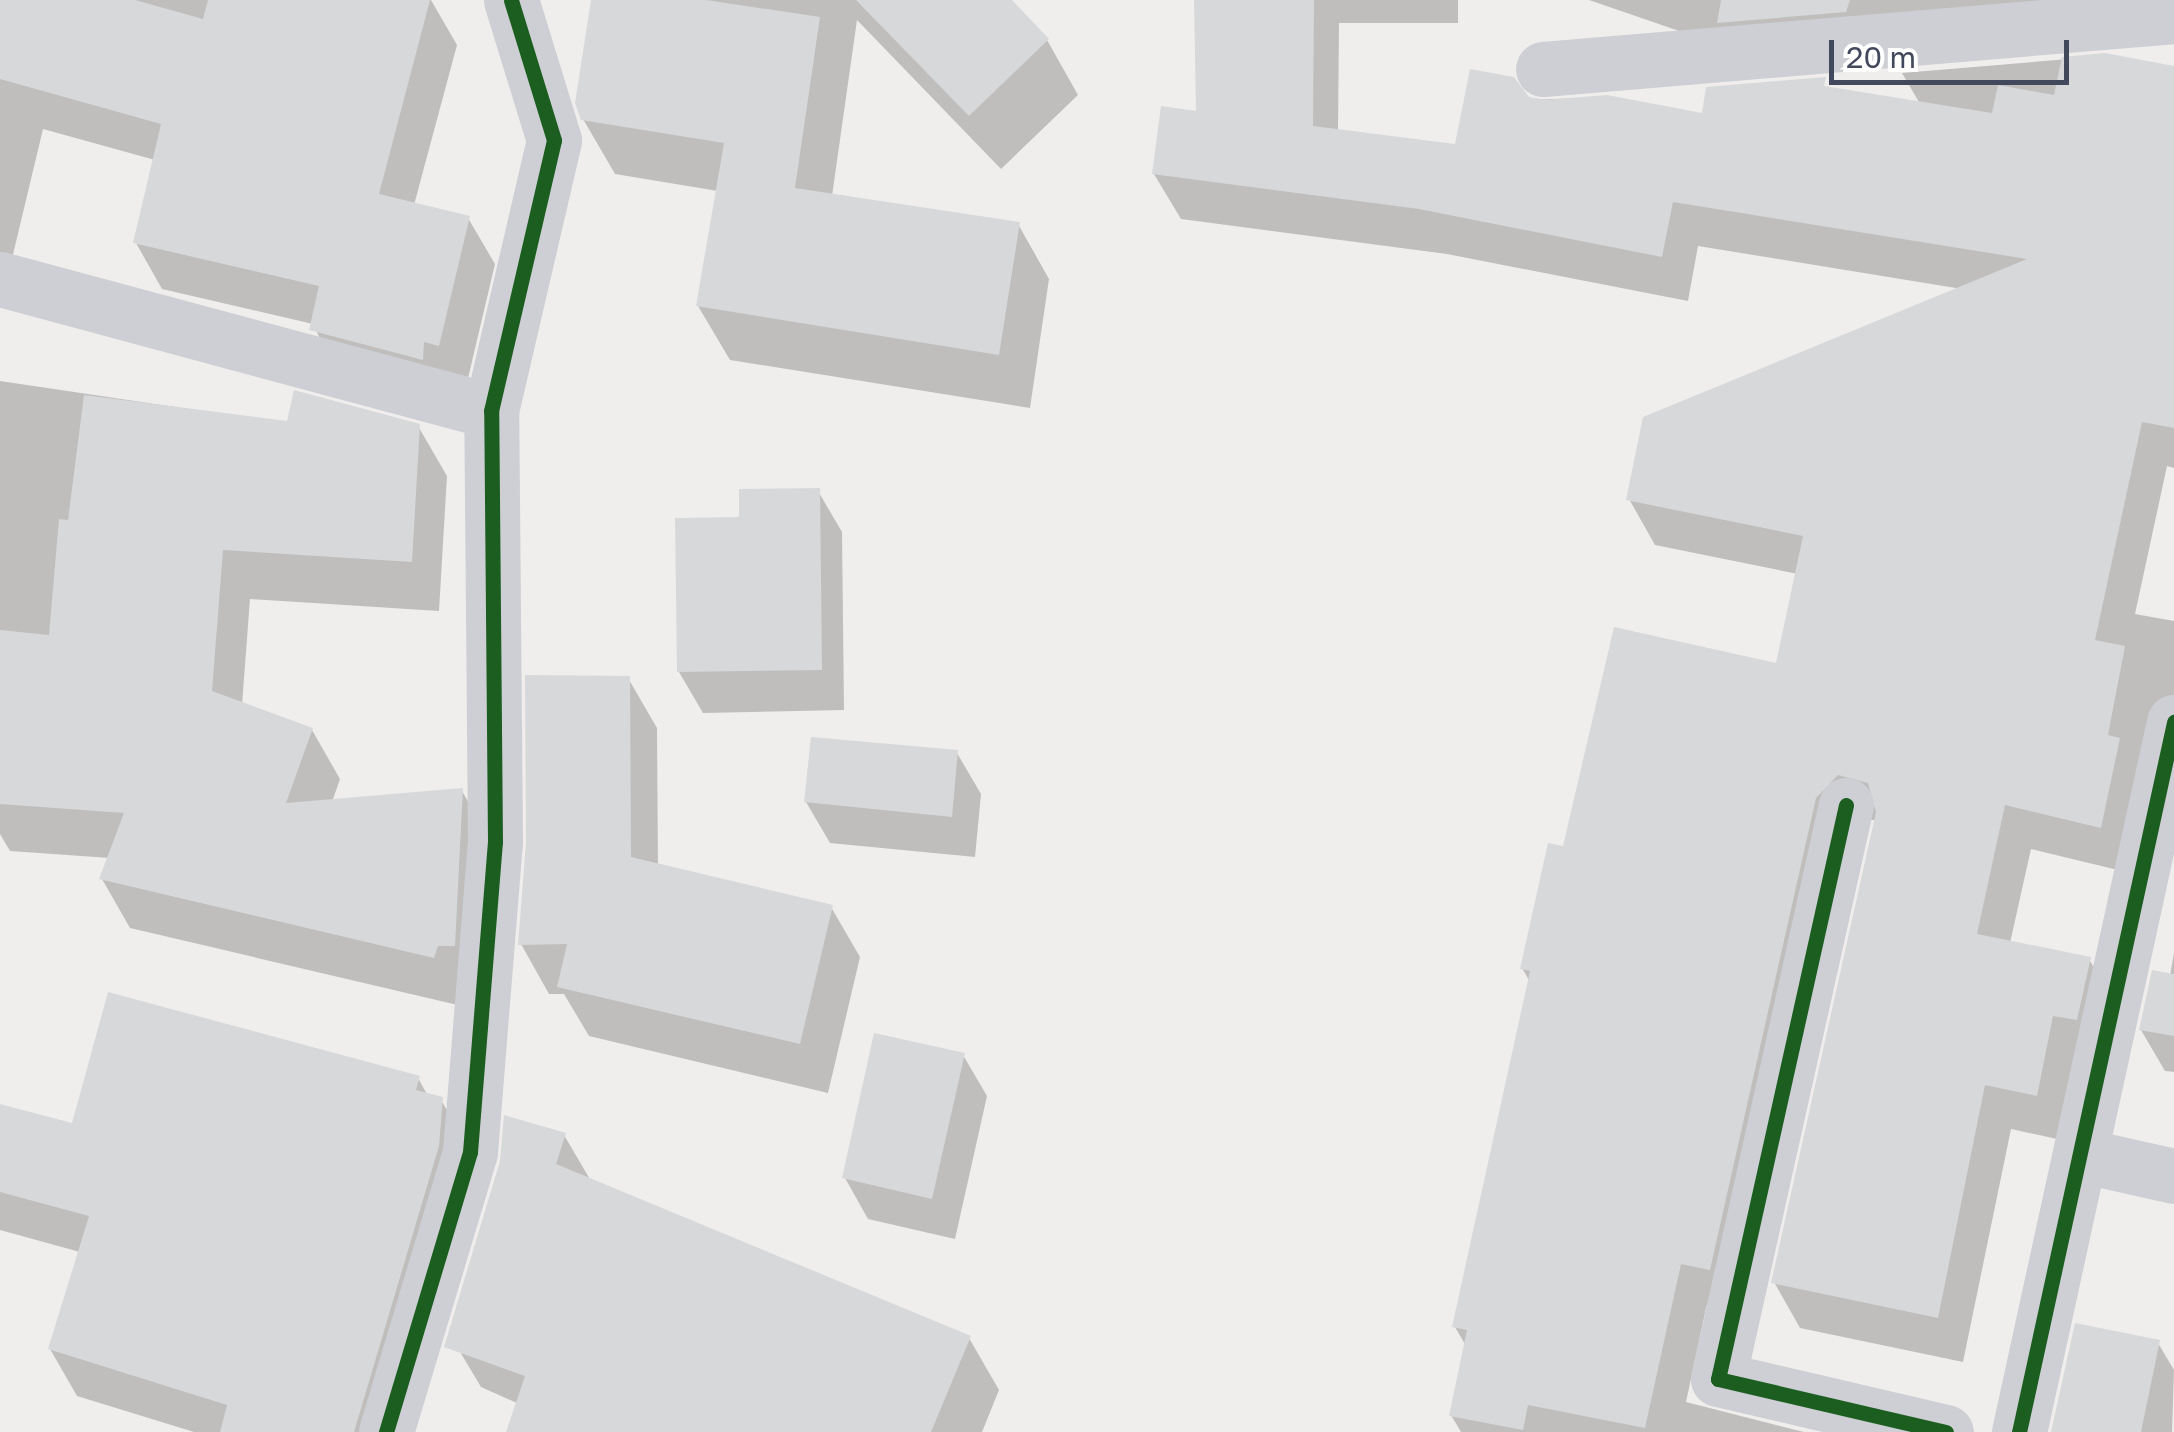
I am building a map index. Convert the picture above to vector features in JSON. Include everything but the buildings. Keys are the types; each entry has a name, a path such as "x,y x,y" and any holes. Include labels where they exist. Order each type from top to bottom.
{"street":[{"path":"386,1432 470,1152 495,842 491,412 554,140 512,0"},
{"path":"1543,69 2174,16"},
{"path":"0,279 491,412"},
{"path":"2019,1432 2174,722"},
{"path":"1846,806 1718,1379 1946,1432"},
{"path":"2080,1155 2174,1176"}],"cycle path":[{"path":"386,1432 470,1152 495,842 491,411 554,140 511,0"},
{"path":"2019,1432 2174,722"},
{"path":"1846,805 1718,1379 1946,1432"}]}
